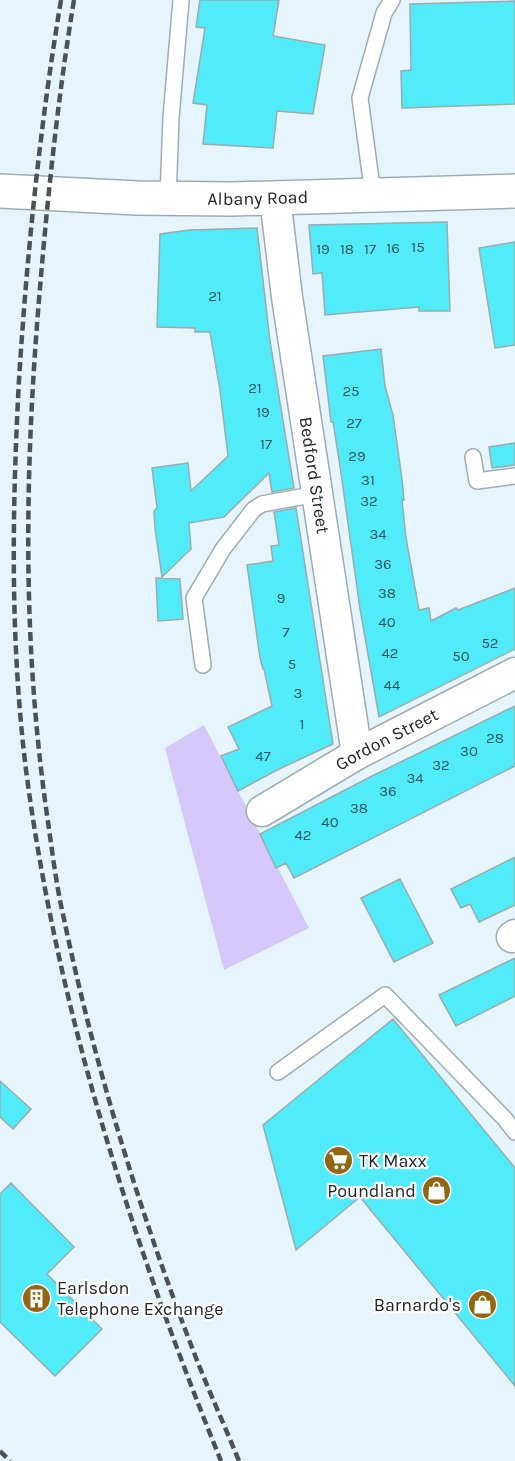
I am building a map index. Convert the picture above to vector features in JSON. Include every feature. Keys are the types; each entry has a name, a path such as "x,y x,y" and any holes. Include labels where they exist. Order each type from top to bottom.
{"street":[{"name":"Albany Road","path":"0,191 168,198 275,198 515,191"},
{"name":"Bedford Street","path":"275,198 287,297 357,754"},
{"name":"Gordon Street","path":"262,811 357,754 515,673"}],"lane":[{"path":"168,198 171,118 181,0"},
{"path":"373,195 360,98 384,13 392,0"},
{"path":"473,457 477,481 515,476"},
{"path":"203,665 194,598 223,549 254,509 262,504 317,494"},
{"path":"278,1072 385,995 515,1132"}],"shaded area":[{"path":"204,725 309,928 224,970 165,748"}],"building":[{"path":"200,0 279,0 273,36 325,45 313,114 277,111 273,148 203,144 207,105 193,103 205,28 196,27"},
{"path":"515,1 515,104 402,108 401,71 411,70 410,4"},
{"path":"447,222 450,311 419,311 419,307 325,315 322,273 313,274 309,225"},
{"path":"257,228 270,341 294,488 272,492 269,473 224,517 189,523 191,549 162,577 155,528 154,511 157,508 152,468 188,463 191,491 228,456 210,332 195,332 195,328 157,327 160,234 190,230"},
{"path":"515,242 515,345 495,348 479,248"},
{"path":"381,349 385,386 393,415 402,479 406,538 419,610 429,608 431,621 456,608 458,610 515,588 515,649 379,717 360,609 323,356"},
{"path":"515,443 515,465 492,468 489,447"},
{"path":"296,508 333,744 238,791 221,756 239,749 228,727 272,706 260,658 247,565 273,561 271,546 279,545 274,512"},
{"path":"156,578 180,579 183,619 158,621"},
{"path":"515,706 515,766 294,878 286,863 276,868 260,834"},
{"path":"515,857 515,905 479,922 470,904 461,908 451,889"},
{"path":"400,879 433,943 394,962 361,898"},
{"path":"515,958 515,996 456,1026 439,995"},
{"path":"393,1019 515,1168 515,1386 360,1197 296,1250 263,1125"},
{"path":"0,1081 31,1109 13,1129 0,1117"},
{"name":"Earlsdon Telephone Exchange","path":"11,1183 74,1247 47,1274 102,1329 55,1376 0,1322 0,1194"}],"railway":[{"path":"61,0 35,190 19,380 14,575 17,672 26,770 57,947 101,1122 157,1293 221,1461"},
{"path":"74,0 47,206 32,411 29,479 29,612 39,747 61,906 104,1083 173,1298 239,1461"},
{"path":"0,1451 10,1461"}],"place":[{"name":"TK Maxx","path":"338,1161"},
{"name":"Poundland","path":"437,1191"},
{"name":"Earlsdon Telephone Exchange","path":"36,1298"},
{"name":"Barnardo's","path":"482,1305"}]}
